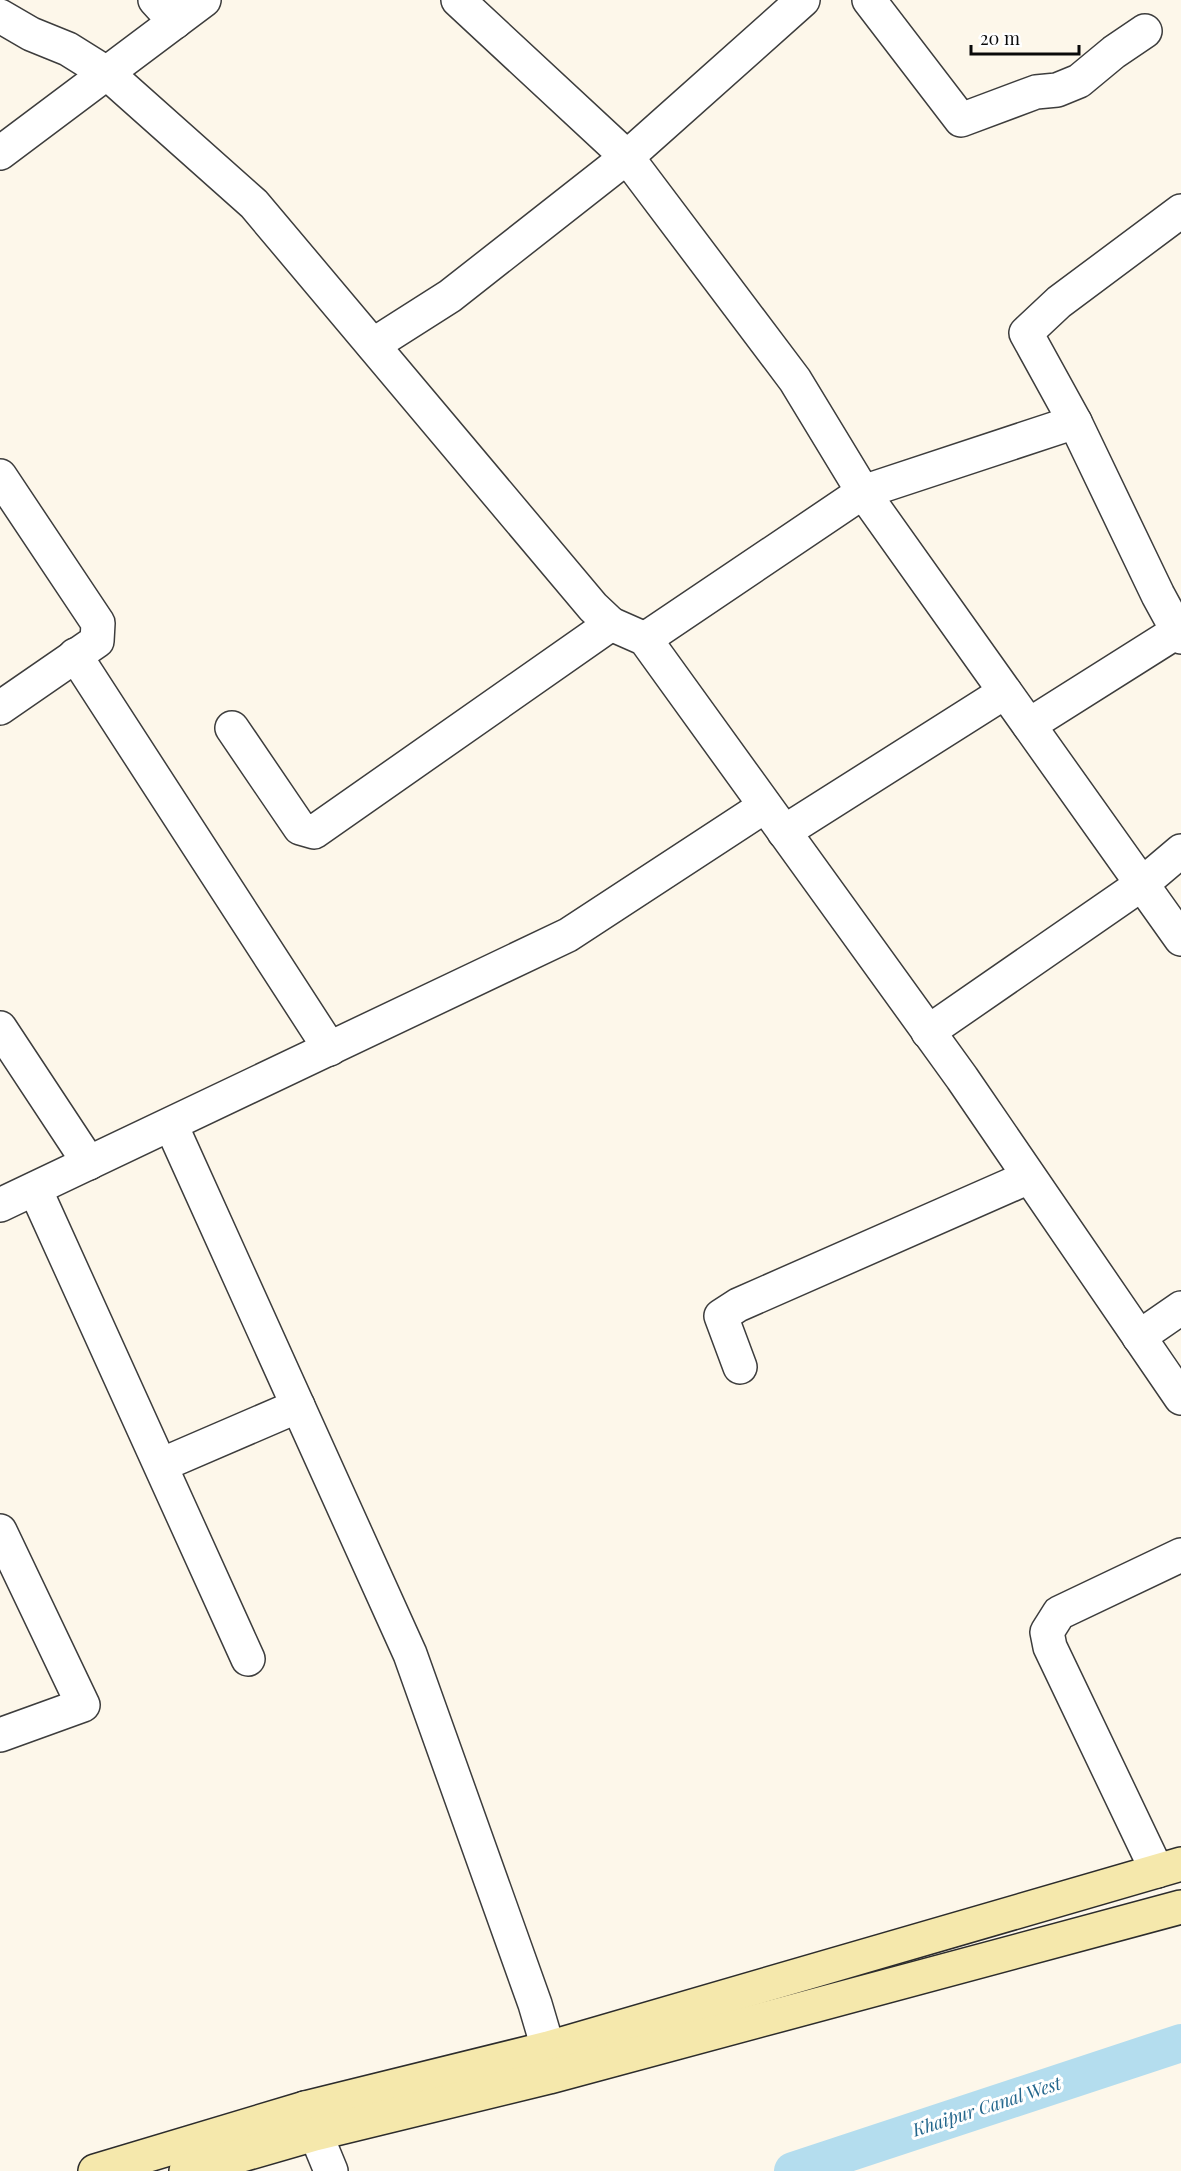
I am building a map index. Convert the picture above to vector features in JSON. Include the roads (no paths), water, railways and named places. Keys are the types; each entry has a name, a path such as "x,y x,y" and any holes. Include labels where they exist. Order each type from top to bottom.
{"street":[{"path":"0,153 108,74 165,11 204,0"},
{"path":"459,0 627,157 795,380 863,492 1181,939"},
{"path":"373,345 450,296 627,157 803,0"},
{"path":"869,0 961,120 1036,92 1057,90 1079,81 1114,52 1145,31"},
{"path":"0,16 31,34 68,49 108,74 254,204 593,607 611,624 645,639 928,1032 1181,1398"},
{"path":"1029,725 1179,634 1075,422 1026,333 1059,302 1181,211"},
{"path":"645,639 863,492 1075,422"},
{"path":"0,708 97,641 98,623 2,483"},
{"path":"232,728 300,828 314,832 611,624"},
{"path":"75,655 330,1049"},
{"path":"0,1205 568,935 1005,692"},
{"path":"928,1032 1142,884 1181,851"},
{"path":"0,1028 89,1163"},
{"path":"171,1125 410,1654 535,2004 548,2048"},
{"path":"740,1367 721,1316 738,1305 1029,1177"},
{"path":"35,1189 248,1659"},
{"path":"1139,1337 1181,1308"},
{"path":"161,1466 298,1406"},
{"path":"0,1531 83,1705 0,1735"},
{"path":"186,2171 310,2121 548,2048 1169,1868 1050,1647 1047,1632 1059,1613 1181,1555"},
{"path":"95,2171 310,2121 549,2077 1181,1907"},
{"path":"310,2121 331,2171"}],"waterway":[{"name":"Khaipur Canal West","path":"793,2171 1181,2043"}]}
